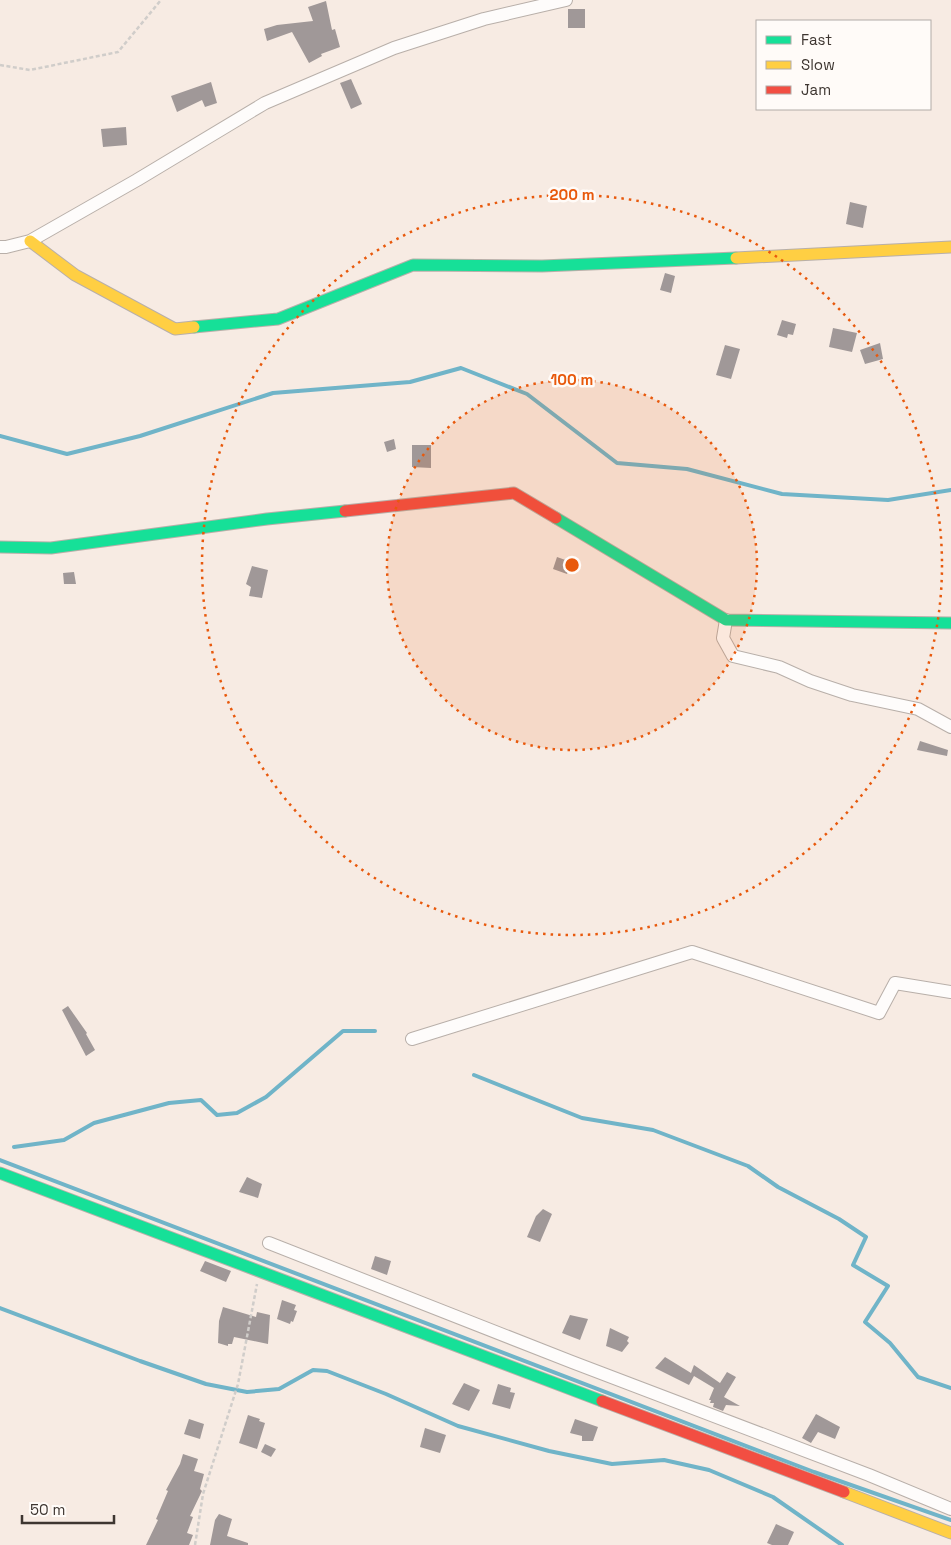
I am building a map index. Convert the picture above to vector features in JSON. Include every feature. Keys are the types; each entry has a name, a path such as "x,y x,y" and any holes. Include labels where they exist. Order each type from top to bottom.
{"street":[{"path":"0,247 30,241 137,180 265,103 394,48 484,19 566,0"},
{"path":"30,241 75,275 174,329 278,318 414,265 542,266 772,257 951,247"},
{"path":"0,547 51,548 267,519 514,493 726,620 951,622"},
{"path":"726,620 723,638 733,656 779,667 810,681 852,695 918,709 951,727"},
{"path":"412,1038 692,952 879,1013 896,983 951,992"},
{"path":"0,1174 951,1533"},
{"path":"269,1243 869,1475 951,1509"}],"path":[{"path":"0,65 30,70 118,52 161,0"},
{"path":"195,1545 203,1494 238,1384 260,1272"}],"building":[{"path":"326,1 332,30 335,29 340,47 321,54 322,56 309,63 292,32 267,41 264,29 277,25 313,21 308,7"},
{"path":"568,9 585,9 585,28 568,28"},
{"path":"351,79 362,104 351,109 340,83"},
{"path":"211,82 217,103 205,107 202,100 177,112 171,96"},
{"path":"126,127 127,145 103,147 101,129"},
{"path":"850,202 867,206 863,228 846,224"},
{"path":"665,273 675,276 671,293 660,290"},
{"path":"782,320 796,324 793,335 788,334 787,338 777,335"},
{"path":"833,328 857,333 852,352 829,347"},
{"path":"880,343 883,359 865,364 860,350"},
{"path":"725,345 740,349 731,379 716,375"},
{"path":"394,439 396,449 387,452 384,442"},
{"path":"412,445 431,445 431,468 412,467"},
{"path":"557,557 571,562 567,574 553,569"},
{"path":"252,566 268,570 262,598 249,596 251,587 246,584"},
{"path":"74,572 76,584 64,584 63,573"},
{"path":"920,741 948,750 947,756 917,750"},
{"path":"68,1006 87,1033 95,1050 86,1056 62,1010"},
{"path":"247,1177 262,1184 258,1198 239,1192"},
{"path":"543,1209 552,1214 540,1242 527,1237 536,1216"},
{"path":"375,1256 391,1261 387,1275 371,1269"},
{"path":"205,1261 231,1271 226,1282 200,1271"},
{"path":"282,1300 296,1305 294,1310 297,1311 293,1322 291,1321 290,1324 277,1319"},
{"path":"223,1307 256,1317 257,1312 270,1315 268,1344 234,1337 232,1344 228,1344 228,1346 218,1343 219,1321"},
{"path":"570,1315 588,1319 580,1340 562,1333"},
{"path":"610,1328 629,1337 627,1341 629,1343 622,1352 606,1346"},
{"path":"665,1357 691,1373 694,1365 720,1383 727,1372 736,1377 724,1397 740,1406 726,1405 723,1411 713,1407 714,1403 710,1403 711,1400 709,1400 714,1388 694,1376 689,1385 655,1368"},
{"path":"464,1383 480,1390 469,1411 452,1404"},
{"path":"498,1384 511,1388 510,1392 515,1393 510,1409 492,1404"},
{"path":"816,1414 840,1427 835,1439 818,1432 811,1443 802,1438"},
{"path":"248,1415 265,1423 257,1449 239,1443"},
{"path":"189,1419 204,1424 200,1439 184,1434"},
{"path":"575,1419 598,1427 593,1441 582,1441 582,1436 570,1433"},
{"path":"425,1428 446,1435 440,1453 420,1447"},
{"path":"265,1444 276,1449 271,1457 261,1452"},
{"path":"183,1454 198,1459 194,1471 204,1474 200,1489 202,1491 190,1516 193,1517 187,1533 193,1535 189,1545 146,1545 158,1520 156,1519 168,1491 166,1490 180,1464"},
{"path":"219,1514 232,1519 227,1536 248,1543 248,1545 210,1545 215,1520"},
{"path":"776,1524 794,1532 788,1545 772,1545 767,1543"}],"waterway":[{"path":"0,436 67,454 140,436 273,393 410,382 461,368 527,394 617,463 687,469 782,494 888,500 951,490"},
{"path":"14,1147 64,1140 94,1123 169,1103 201,1100 217,1115 237,1113 266,1097 343,1031 375,1031"},
{"path":"474,1075 582,1118 653,1130 748,1166 778,1187 839,1219 866,1237 853,1265 888,1286 865,1322 890,1343 918,1377 951,1388"},
{"path":"0,1160 814,1472 951,1520"},
{"path":"0,1308 206,1384 247,1392 279,1389 313,1370 327,1371 386,1394 458,1426 549,1451 612,1464 664,1460 709,1470 773,1497 842,1545"}],"traffic: fast":[{"path":"194,327 278,319 413,265 542,266 736,258"},
{"path":"0,547 51,548 267,519 345,511"},
{"path":"556,518 726,620 951,623"},
{"path":"0,1173 602,1401"}],"traffic: slow":[{"path":"30,241 75,275 175,329 194,327"},
{"path":"736,258 951,247"},
{"path":"844,1492 951,1533"}],"traffic: jam":[{"path":"345,511 514,493 556,518"},
{"path":"602,1401 844,1492"}]}
